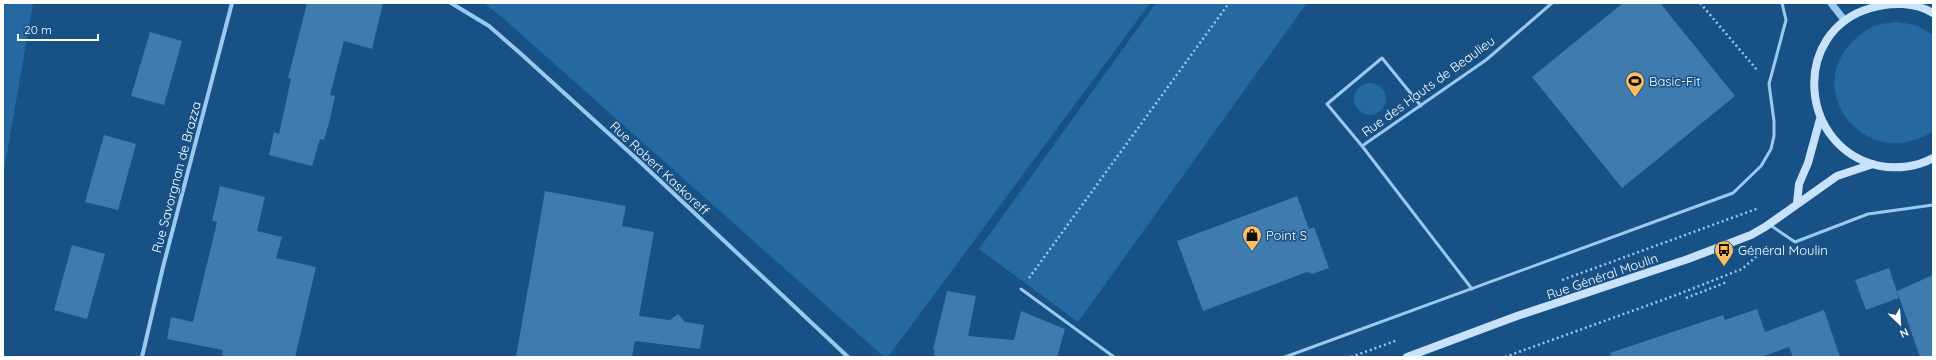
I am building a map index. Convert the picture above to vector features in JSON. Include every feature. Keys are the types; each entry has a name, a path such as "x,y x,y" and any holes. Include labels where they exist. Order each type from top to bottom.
{"main road":[{"path":"1932,159 1903,168 1888,168 1855,157 1841,147 1828,133 1820,119 1814,100 1813,80 1817,61 1825,43 1845,21 1862,10 1882,4 1906,4 1928,10 1933,13"},
{"path":"1797,204 1799,184 1808,163 1820,119"},
{"name":"Rue Général Moulin","path":"1407,357 1517,316 1695,257 1751,235 1767,226 1813,194 1825,183 1837,176 1873,164"}],"street":[{"name":"Rue Savorgnan de Brazza","path":"142,357 163,267 232,3"},
{"name":"Rue Robert Kaskoreff","path":"451,3 489,26 520,53 640,161 848,357"},
{"path":"1831,3 1845,21"}],"lane":[{"name":"Rue des Hauts de Beaulieu","path":"1472,289 1362,146 1486,60 1552,3"},
{"path":"1285,357 1733,193 1761,166 1772,149 1774,121 1769,84 1786,20 1782,3"},
{"path":"1362,146 1327,104 1382,58 1421,106"},
{"path":"1767,226 1795,242 1868,214 1933,205"},
{"path":"1021,289 1114,357"}],"path":[{"path":"1021,289 1229,3"},
{"path":"1700,3 1759,73"},
{"path":"1557,282 1762,207"},
{"path":"1505,357 1742,270 1767,245 1767,226"},
{"path":"1686,298 1727,282"},
{"path":"1351,357 1403,338"}],"shaded area":[{"path":"3,3 33,3 3,177"},
{"path":"484,3 1150,3 888,357 884,357 503,18"},
{"path":"1156,3 1307,3 1078,322 979,249"},
{"path":"1897,22 1916,25 1933,35 1933,131 1909,142 1886,142 1865,135 1849,122 1838,104 1834,83 1839,62 1853,41 1871,27"},
{"path":"1367,83 1373,83 1382,87 1386,99 1382,111 1373,115 1367,115 1358,111 1354,102 1354,96 1358,87"}],"building":[{"path":"307,3 383,3 372,49 344,41 330,95 335,96 330,119 324,140 320,139 312,166 269,155 274,132 279,134 291,79 288,78"},
{"name":"Basic-Fit","path":"1623,3 1660,3 1735,96 1622,188 1532,77"},
{"path":"150,32 182,41 164,105 131,96"},
{"path":"104,135 136,144 118,210 85,202"},
{"path":"220,186 265,197 257,231 282,237 276,258 316,267 295,357 222,357 223,350 167,339 171,317 193,322 217,222 212,221"},
{"path":"545,191 626,206 622,226 654,232 639,316 670,320 678,314 685,322 704,325 700,349 635,341 632,357 516,357"},
{"name":"Point S","path":"1297,196 1309,229 1314,227 1329,268 1312,274 1307,272 1203,311 1177,241"},
{"path":"72,245 105,254 87,319 54,310"},
{"path":"1889,268 1899,298 1866,310 1855,280"},
{"path":"1933,275 1933,357 1920,357 1897,291"},
{"path":"947,291 976,296 968,336 1014,340 1021,311 1065,329 1057,357 934,357 935,350 933,350"},
{"path":"1757,309 1765,332 1824,310 1840,357 1793,357 1789,347 1761,357 1611,357 1610,353 1723,315 1725,320"}],"place":[{"name":"Basic-Fit","path":"1635,98"},
{"name":"Point S","path":"1252,252"},
{"name":"Général Moulin","path":"1724,267"}]}
